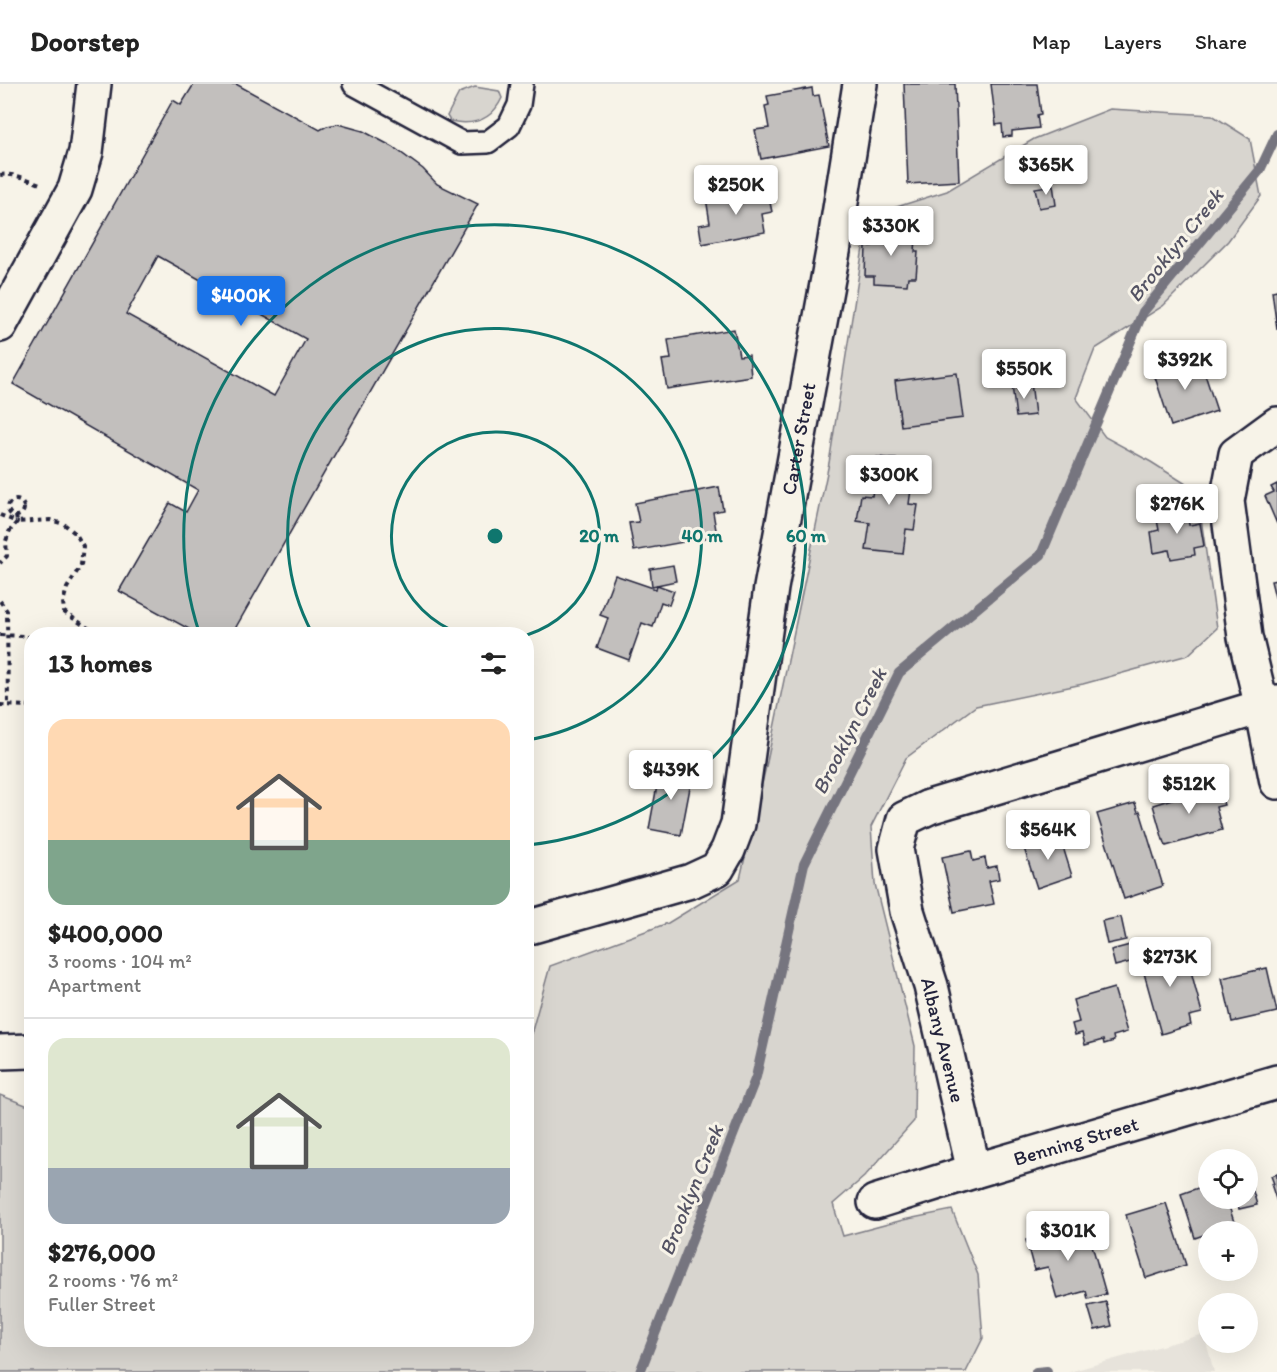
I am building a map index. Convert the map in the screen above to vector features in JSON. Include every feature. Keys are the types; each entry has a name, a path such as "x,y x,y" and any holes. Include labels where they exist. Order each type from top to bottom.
{"street":[{"path":"0,325 75,189 86,152 93,84"},
{"name":"Carter Street","path":"534,926 691,881 717,869 729,850 738,824 771,588 834,246 860,84"},
{"path":"1277,424 1236,454 1227,501 1245,637 1269,704 1277,782"},
{"name":"Albany Avenue","path":"974,1171 931,986 907,910 896,849 904,819 928,807 1269,704"},
{"path":"0,1052 24,1051"},
{"name":"Benning Street","path":"875,1202 1277,1082"}],"lane":[{"path":"354,84 462,143 488,142 509,126 519,105 522,84"}],"path":[{"path":"0,174 22,177 42,185"},
{"path":"16,500 23,503 24,508 22,513 16,516 12,515 8,509 11,502 16,500"},
{"path":"0,515 17,522 50,520 64,524 76,534 83,546 81,565 67,588 63,602 64,612 87,627"},
{"path":"16,516 17,522"},
{"path":"0,563 7,556 6,541 9,531 17,522"},
{"path":"0,601 7,611 8,706"},
{"path":"0,635 24,636"},
{"path":"0,705 24,706"}],"shaded area":[{"path":"475,87 499,91 502,98 498,106 481,120 466,123 450,121 447,116 459,93"},
{"path":"1110,109 1212,115 1250,139 1261,196 1228,241 1163,306 1095,349 1076,398 1105,437 1197,491 1217,628 1188,655 1083,684 976,706 906,758 871,827 875,884 915,1046 914,1121 864,1177 833,1204 843,1236 952,1210 978,1275 983,1338 966,1372 0,1372 0,1095 24,1104 24,1347 534,1347 534,1024 550,966 668,923 740,879 767,762 829,463 868,216 947,191 1034,139"},
{"path":"1198,1336 1198,1353 1209,1353 1214,1372 1069,1372"}],"building":[{"path":"194,84 236,84 320,130 338,124 363,131 393,147 423,169 437,184 478,204 236,627 185,627 119,591 170,503 186,512 198,490 13,384 173,100 181,105","holes":["158,256 306,339 274,396 126,314"]},
{"path":"904,84 955,84 959,181 908,184"},
{"path":"991,84 1037,84 1041,114 1037,115 1039,128 1012,131 1012,136 1003,137 1002,124 996,125"},
{"path":"812,88 813,96 819,95 829,146 761,159 755,130 769,128 765,106 769,105 767,96"},
{"path":"1053,185 1056,205 1039,208 1035,188"},
{"path":"767,188 772,212 762,214 765,232 702,244 699,225 710,223 706,198"},
{"path":"872,227 894,228 893,236 916,237 915,252 918,252 916,277 908,277 907,285 874,283 874,276 865,276 866,246 872,246"},
{"path":"1277,290 1277,329 1272,291"},
{"path":"734,329 739,356 749,355 751,376 667,389 662,360 671,359 668,340"},
{"path":"1199,356 1217,411 1171,426 1153,371"},
{"path":"957,373 963,418 901,426 895,381"},
{"path":"1031,382 1035,415 1016,417 1012,385"},
{"path":"877,457 915,461 909,504 918,505 914,530 906,529 903,554 866,550 870,523 857,521 861,495 872,496"},
{"path":"1277,484 1277,524 1265,496 1274,492 1271,487"},
{"path":"719,487 723,510 713,512 717,536 634,551 629,523 639,522 635,503"},
{"path":"1187,511 1189,525 1200,523 1204,546 1194,548 1195,555 1171,559 1169,550 1154,553 1151,532 1159,530 1156,515"},
{"path":"673,565 676,581 652,586 650,569"},
{"path":"615,575 656,589 657,585 674,591 669,605 661,602 653,627 642,623 629,660 597,648 608,618 600,615"},
{"path":"1277,580 1277,596 1275,597 1271,581"},
{"path":"660,769 681,773 682,769 693,772 681,835 649,829"},
{"path":"1196,785 1197,790 1210,786 1211,789 1218,787 1224,805 1216,807 1222,830 1166,846 1153,805 1181,796 1179,791"},
{"path":"1135,803 1138,812 1140,811 1163,886 1124,899 1097,814"},
{"path":"1059,834 1072,876 1037,888 1023,845"},
{"path":"971,851 973,861 985,858 987,868 997,866 999,879 989,881 994,904 954,912 942,857"},
{"path":"1121,917 1126,940 1107,944 1102,921"},
{"path":"1178,943 1187,972 1191,971 1202,1013 1189,1016 1191,1025 1161,1034 1139,955"},
{"path":"1130,945 1134,961 1115,966 1111,950"},
{"path":"1267,968 1277,1012 1232,1022 1222,978"},
{"path":"1114,988 1127,1032 1113,1036 1114,1041 1104,1044 1103,1040 1085,1045 1082,1033 1075,1035 1072,1024 1079,1022 1073,1000"},
{"path":"1277,1174 1277,1202 1271,1176"},
{"path":"1198,1188 1198,1209 1230,1209 1234,1221 1198,1221 1198,1237 1195,1238 1181,1194"},
{"path":"1166,1203 1186,1265 1146,1278 1126,1215"},
{"path":"1086,1224 1106,1294 1088,1299 1086,1291 1057,1299 1048,1267 1034,1270 1026,1240"},
{"path":"1106,1302 1112,1326 1095,1330 1088,1306"}],"waterway":[{"name":"Brooklyn Creek","path":"640,1372 756,1077 804,864 899,673 1041,555 1143,312 1260,170 1277,134"},
{"path":"1036,1372 1047,1371"}]}
